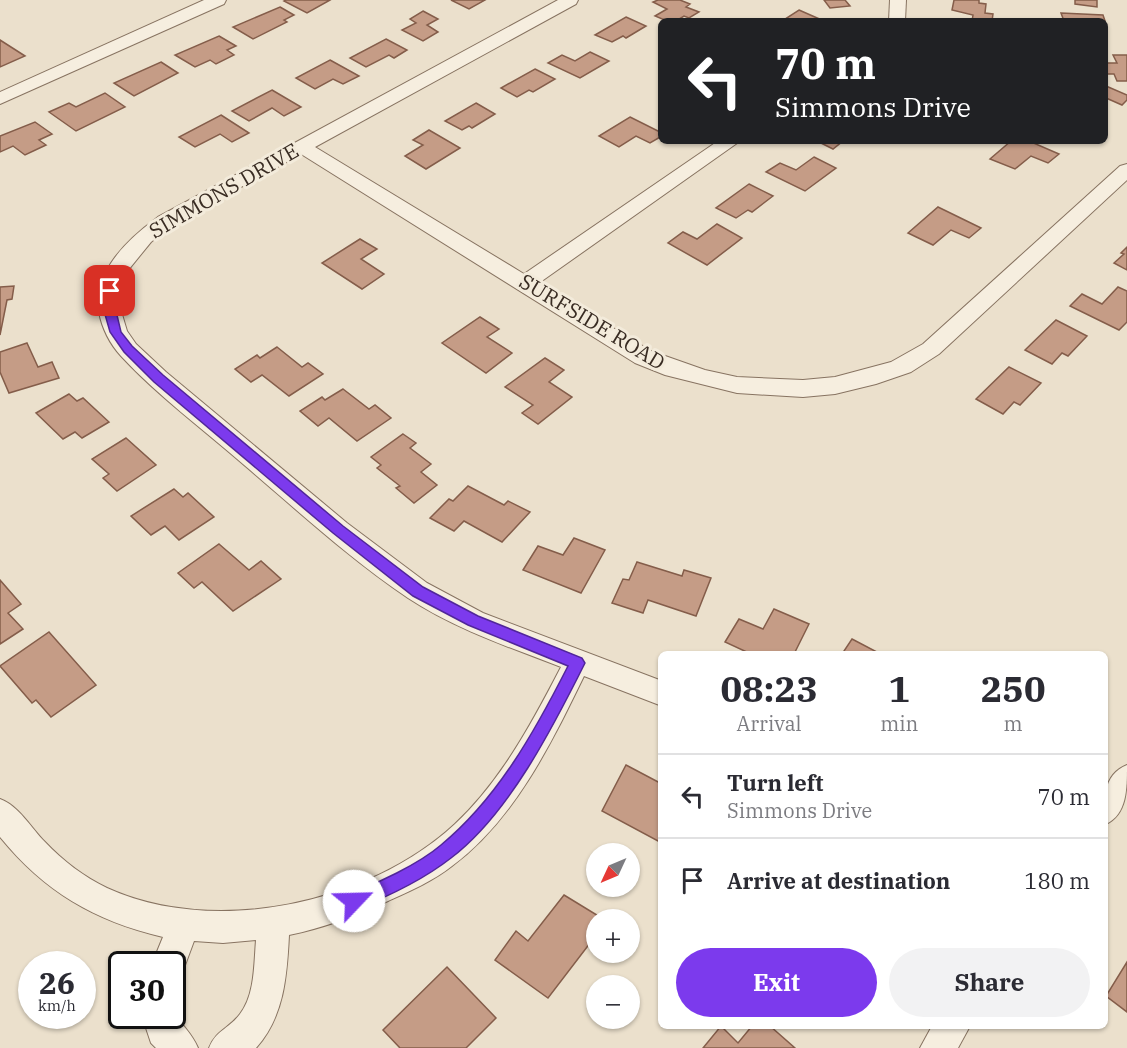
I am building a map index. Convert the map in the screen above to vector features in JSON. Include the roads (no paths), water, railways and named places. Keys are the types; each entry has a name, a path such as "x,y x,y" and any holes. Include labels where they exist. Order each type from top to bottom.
{"street":[{"path":"176,0 195,11"},
{"path":"0,99 218,0"},
{"name":"SIMMONS DRIVE","path":"570,0 165,220 144,237 115,274 110,291 110,311 116,332 128,349 158,378 338,530 418,591 473,621 658,693"},
{"path":"898,0 898,18"},
{"path":"525,283 728,144"},
{"name":"SURFSIDE ROAD","path":"301,146 643,357 703,379 738,386 775,389 812,388 852,381 900,368 931,349 1127,170"},
{"path":"0,813 31,851 55,873 82,891 110,905 138,914 183,925 215,928 273,924 321,914 370,895 447,852 483,816 537,741 577,663"},
{"path":"1108,807 1127,779"},
{"path":"226,1048 243,1039 260,1016 268,983 273,924"},
{"path":"174,951 183,925"},
{"path":"162,1029 181,1048"},
{"path":"937,1048 951,1029"}]}
